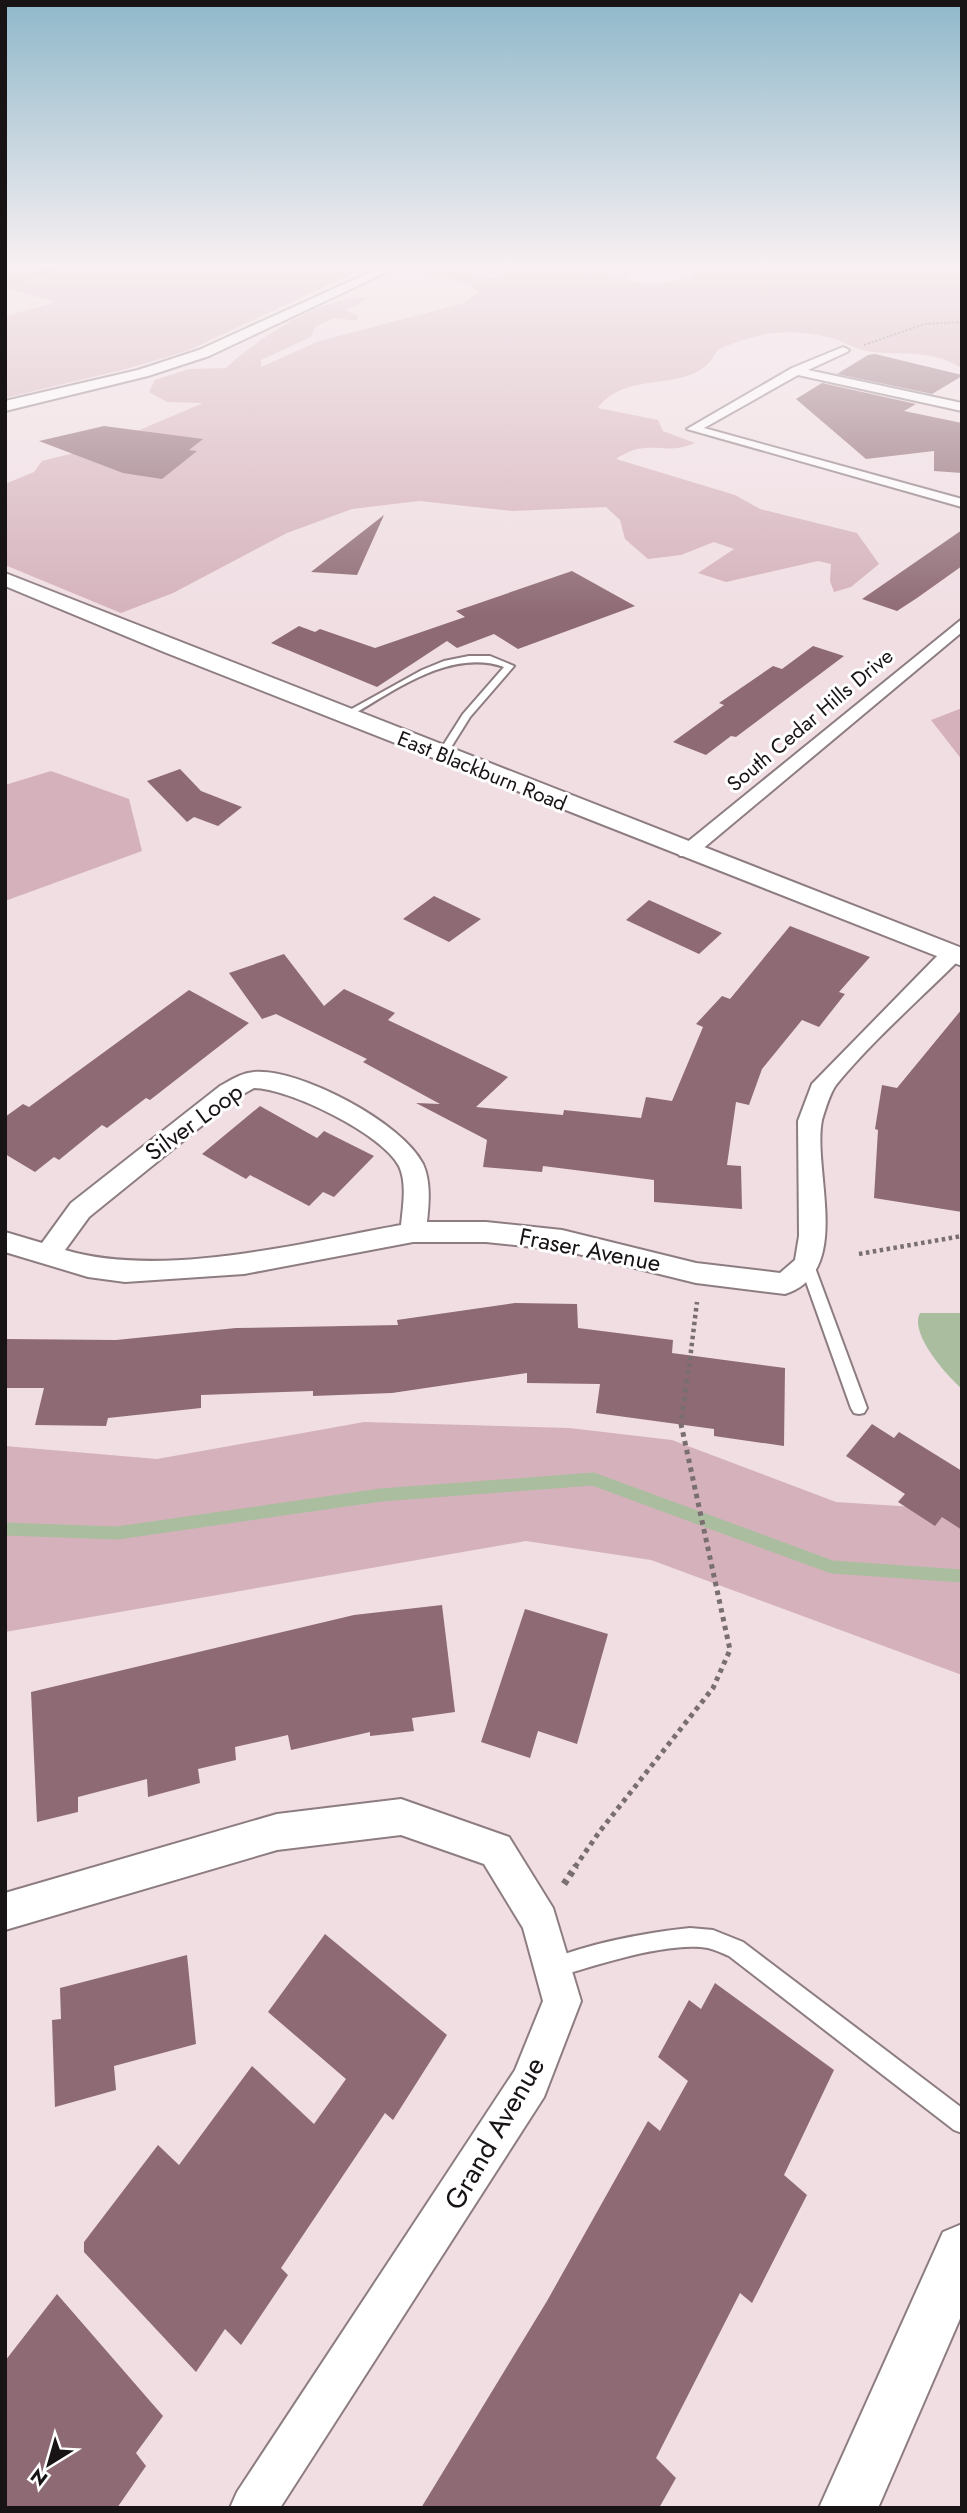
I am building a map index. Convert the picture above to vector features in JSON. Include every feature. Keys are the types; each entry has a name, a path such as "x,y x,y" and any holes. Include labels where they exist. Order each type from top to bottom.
{"street":[{"path":"5,406 108,381"},
{"path":"778,381 693,429 962,503"},
{"path":"843,381 962,407"},
{"name":"East Blackburn Road","path":"5,579 442,755 957,956"},
{"name":"South Cedar Hills Drive","path":"687,852 962,624"},
{"path":"807,1265 813,1236 810,1121 824,1084 957,956"},
{"name":"Silver Loop","path":"48,1254 80,1210 228,1092 253,1080 280,1082 310,1094 387,1138 407,1159 417,1186 414,1232"},
{"name":"Fraser Avenue","path":"5,1242 88,1267 125,1272 244,1264 414,1232 485,1232 562,1240 743,1281 785,1284 807,1265"},
{"name":"Grand Avenue","path":"5,1912 276,1832 401,1817 496,1850 541,1921 562,2001 530,2083 476,2171 253,2508"},
{"path":"848,2508 962,2251"}],"lane":[{"path":"344,716 459,658 488,656 510,666 466,716 442,755"},
{"path":"807,1265 859,1408"},
{"path":"553,1968 592,1956 691,1938 722,1942 736,1949 962,2122"}],"path":[{"path":"859,1254 962,1236"},
{"path":"564,1884 600,1831 713,1688 730,1650 681,1424 697,1303"}],"shaded area":[{"path":"5,381 75,381 5,398"},
{"path":"154,381 659,381 626,388 611,395 598,408 658,420 663,431 695,443 683,447 638,449 616,459 735,495 760,509 857,533 879,564 851,587 834,592 830,581 831,564 818,561 726,582 698,573 734,549 714,542 681,555 648,559 625,539 620,520 606,507 512,511 419,501 352,509 287,533 173,593 121,613 5,565 5,484 34,472 42,461 102,446 203,403 167,402 149,392"},
{"path":"962,708 962,760 931,720"},
{"path":"51,771 129,799 142,851 5,901 5,785"},
{"path":"920,1313 962,1313 962,1389 947,1374 924,1342 918,1321"},
{"path":"364,1422 569,1428 672,1440 836,1502 962,1510 962,1675 651,1560 526,1541 5,1632 5,1446 157,1459"}],"building":[{"path":"872,381 953,381 932,394"},
{"path":"822,383 916,404 904,411 962,423 962,473 934,471 934,451 866,459 796,399"},
{"path":"104,426 203,439 189,450 197,451 162,479 123,473 39,441"},
{"path":"384,515 357,575 311,572"},
{"path":"962,530 962,566 917,598 897,611 862,599"},
{"path":"572,571 635,606 518,649 494,634 457,648 447,641 377,687 271,643 299,626 315,632 320,629 375,648 465,617 456,611"},
{"path":"813,646 844,656 736,737 731,736 706,755 673,742 724,705 719,703 773,666 782,669"},
{"path":"180,769 201,791 242,807 218,826 194,817 187,822 147,781"},
{"path":"434,896 481,919 449,942 403,919"},
{"path":"649,900 722,933 699,954 626,920"},
{"path":"790,926 870,957 839,992 845,994 819,1027 802,1020 762,1069 749,1105 736,1102 727,1165 741,1166 742,1209 654,1202 654,1180 543,1166 542,1172 483,1167 487,1140 416,1103 440,1104 363,1062 367,1059 276,1014 262,1019 229,973 284,954 324,1006 344,989 395,1013 388,1020 508,1077 476,1107 563,1115 564,1110 641,1118 646,1097 672,1101 703,1027 696,1024 722,996 730,999"},
{"path":"189,990 249,1023 150,1100 146,1098 107,1128 102,1125 59,1160 54,1157 35,1172 5,1154 5,1117 23,1104 29,1107"},
{"path":"962,1009 962,1212 874,1198 878,1130 875,1129 882,1085 897,1088"},
{"path":"260,1106 317,1138 324,1131 374,1156 334,1197 323,1192 309,1206 250,1175 246,1179 202,1154"},
{"path":"515,1303 577,1304 578,1328 673,1340 672,1353 785,1368 784,1446 714,1436 714,1429 596,1413 600,1384 527,1383 527,1373 392,1393 313,1396 313,1391 201,1395 201,1408 108,1418 106,1426 35,1425 44,1388 5,1388 5,1339 116,1340 236,1328 398,1325 397,1320"},
{"path":"872,1424 894,1438 899,1432 962,1471 962,1530 942,1517 935,1526 898,1502 905,1494 846,1456"},
{"path":"442,1605 455,1712 412,1718 414,1731 370,1736 370,1732 291,1750 288,1735 235,1747 236,1760 198,1769 200,1783 148,1797 147,1779 78,1797 78,1812 37,1822 31,1692 354,1615"},
{"path":"525,1609 608,1634 577,1744 538,1731 530,1758 481,1742"},
{"path":"325,1934 447,2035 393,2120 385,2113 281,2268 288,2275 241,2345 225,2329 196,2372 84,2252 84,2242 158,2145 179,2165 252,2066 314,2124 346,2079 268,2012"},
{"path":"187,1955 196,2044 114,2066 116,2090 55,2107 52,2020 61,2019 60,1988"},
{"path":"715,1983 834,2070 784,2175 807,2195 752,2303 740,2293 656,2458 676,2478 659,2508 421,2508 547,2301 648,2121 660,2131 688,2081 658,2057 689,2000 701,2009"},
{"path":"57,2294 163,2416 136,2453 146,2466 117,2508 5,2508 5,2361"}],"waterway":[{"path":"5,1529 117,1533 381,1495 593,1479 832,1567 962,1576"}]}
